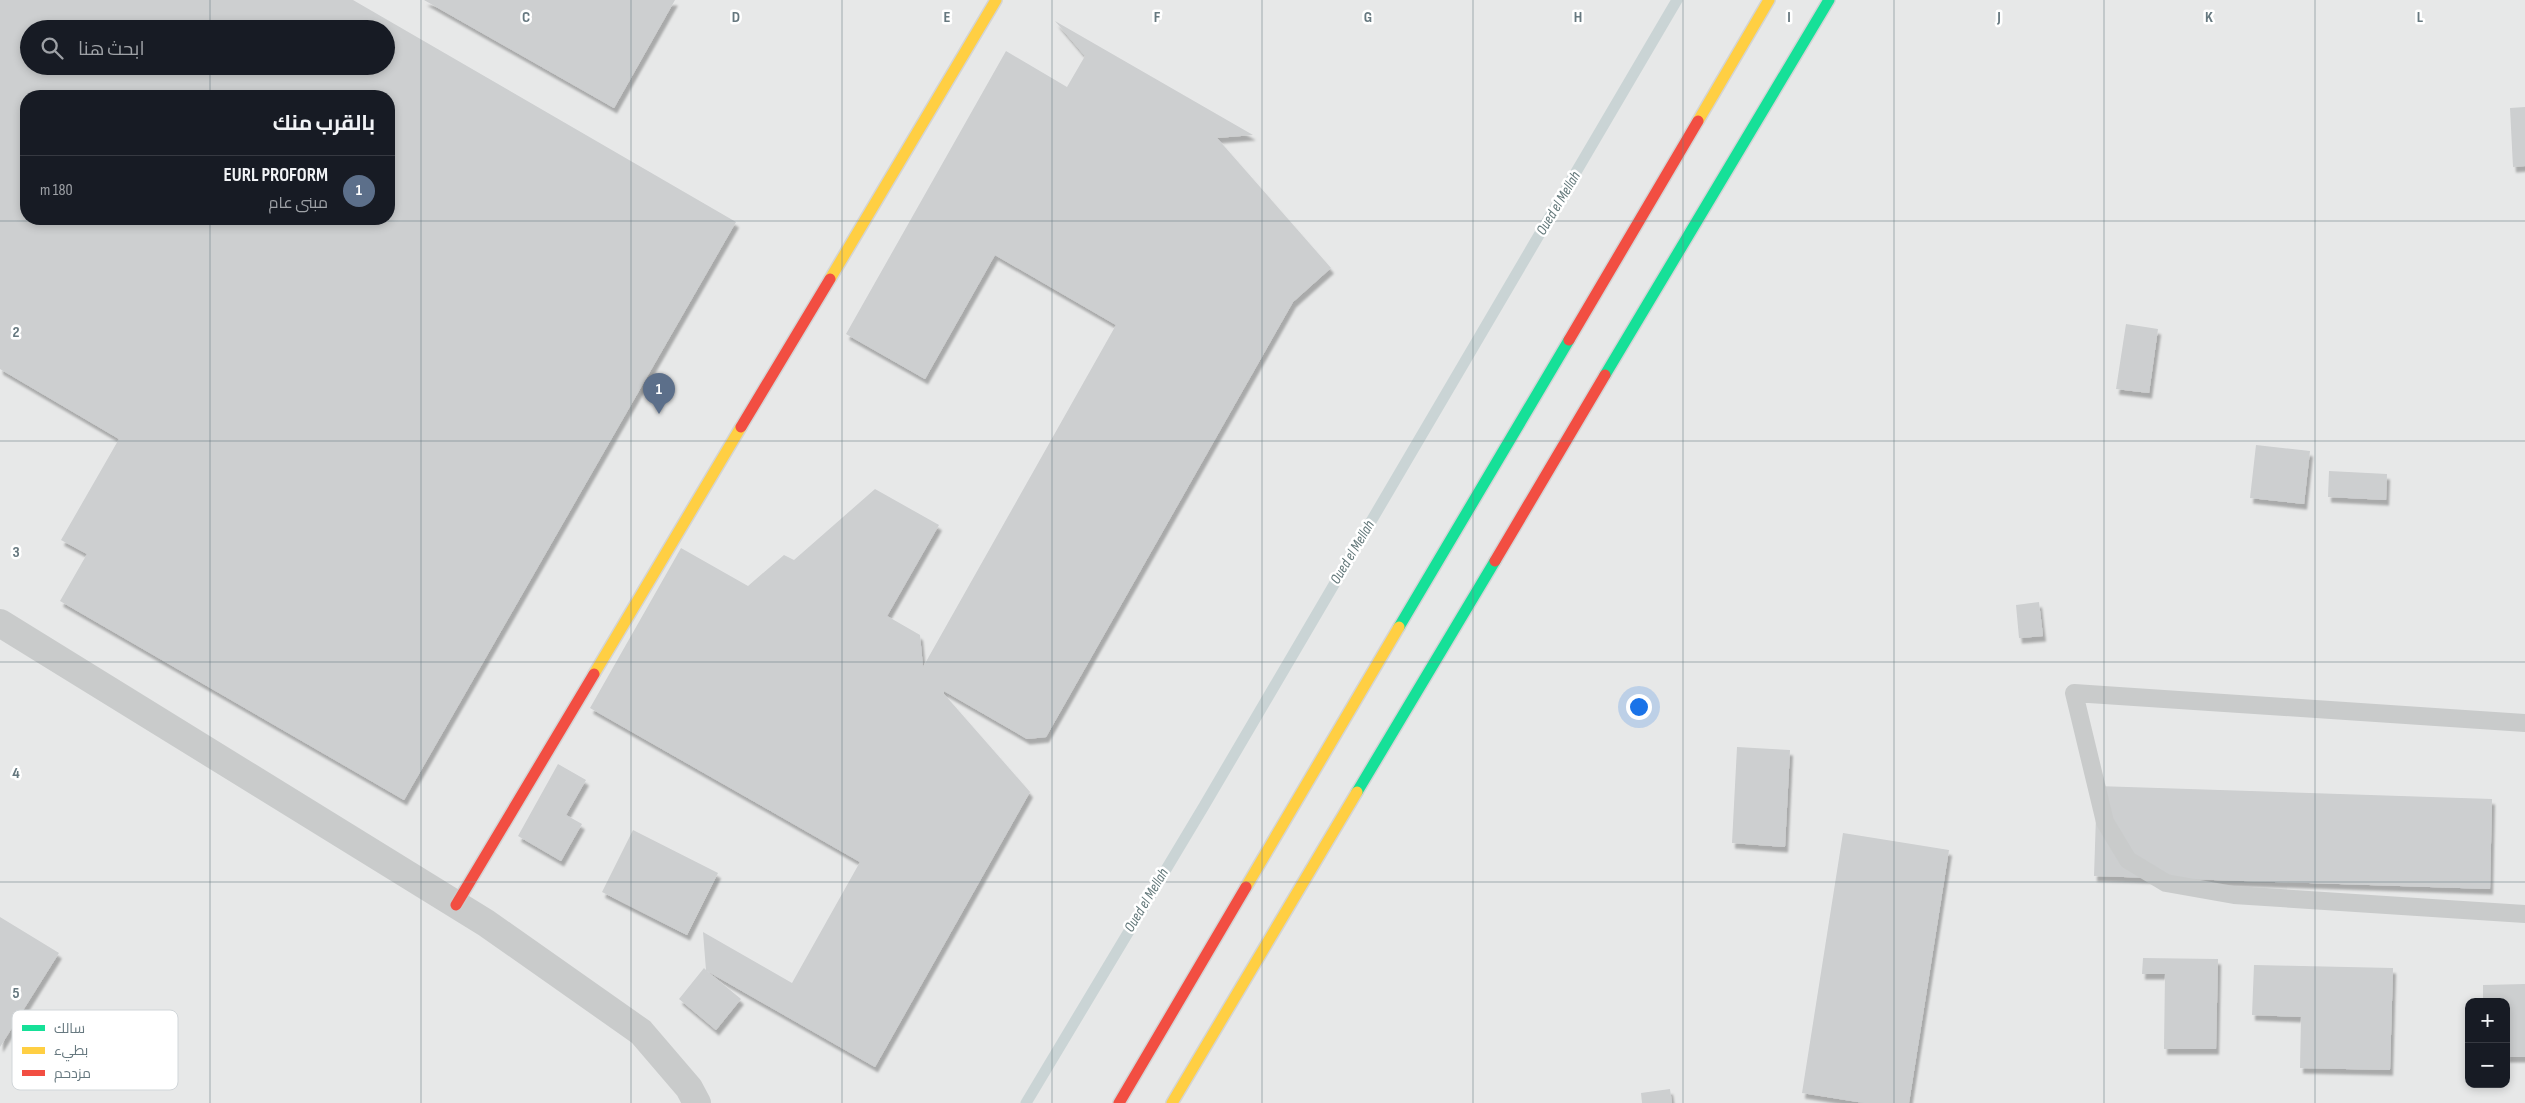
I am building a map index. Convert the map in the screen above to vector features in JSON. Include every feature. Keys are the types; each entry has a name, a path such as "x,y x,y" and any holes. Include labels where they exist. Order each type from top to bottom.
{"main road":[{"path":"456,905 996,0"},
{"path":"1119,1103 1770,0"},
{"path":"1172,1103 1829,0"}],"street":[{"path":"0,623 486,923 640,1032 689,1088 697,1103"}],"lane":[{"path":"2525,723 2074,693 2105,822 2128,860 2166,883 2234,895 2525,914"}],"shaded area":[{"path":"0,0 2525,0 2525,1103 0,1103"}],"building":[{"path":"0,0 353,0 388,20 20,20 20,75 395,75 395,24 736,222 404,800 60,601 87,554 61,540 119,439 0,369"},
{"path":"424,0 675,0 614,108"},
{"path":"1055,21 1253,135 1217,138 1331,268 1293,302 1046,737 1027,739 944,691 944,694 1030,792 875,1067 707,971 741,999 716,1030 679,999 704,968 706,970 703,932 792,983 860,862 590,708 681,548 748,586 784,555 794,560 875,489 939,525 887,616 920,635 923,667 1116,325 995,255 925,379 846,334 1006,51 1067,87 1085,56"},
{"path":"2525,107 2525,166 2513,167 2510,108"},
{"path":"2126,324 2158,329 2149,393 2116,389"},
{"path":"2256,445 2310,451 2304,504 2250,498"},
{"path":"2329,471 2387,474 2386,500 2328,497"},
{"path":"2039,602 2043,636 2019,638 2016,605"},
{"path":"1737,747 1790,750 1785,847 1732,843"},
{"path":"558,764 586,780 566,815 582,824 561,861 518,836"},
{"path":"2097,786 2492,799 2490,889 2094,876"},
{"path":"633,830 718,873 687,935 602,892"},
{"path":"1843,833 1949,850 1909,1103 1864,1103 1802,1093"},
{"path":"0,917 59,953 23,1010 12,1010 12,1028 0,1047"},
{"path":"2143,958 2218,959 2216,1049 2164,1049 2165,974 2142,974"},
{"path":"2254,965 2393,968 2390,1070 2300,1068 2301,1017 2252,1015"},
{"path":"2525,984 2525,1057 2510,1057 2510,998 2483,998 2483,985"},
{"path":"1670,1089 1672,1103 1642,1103 1641,1093"}],"waterway":[{"name":"Oued el Mellah","path":"1026,1103 1204,806 1677,0"}],"traffic: fast":[{"path":"1605,375 1829,0"},
{"path":"1399,627 1569,340"},
{"path":"1357,792 1495,561"}],"traffic: slow":[{"path":"830,279 996,0"},
{"path":"1698,121 1769,0"},
{"path":"594,674 741,427"},
{"path":"1246,887 1399,627"},
{"path":"1172,1103 1357,792"}],"traffic: jam":[{"path":"1569,340 1698,121"},
{"path":"741,427 830,279"},
{"path":"1495,561 1605,375"},
{"path":"456,905 594,674"},
{"path":"1119,1103 1246,887"}],"place":[{"name":"EURL PROFORM","path":"659,414"}]}
